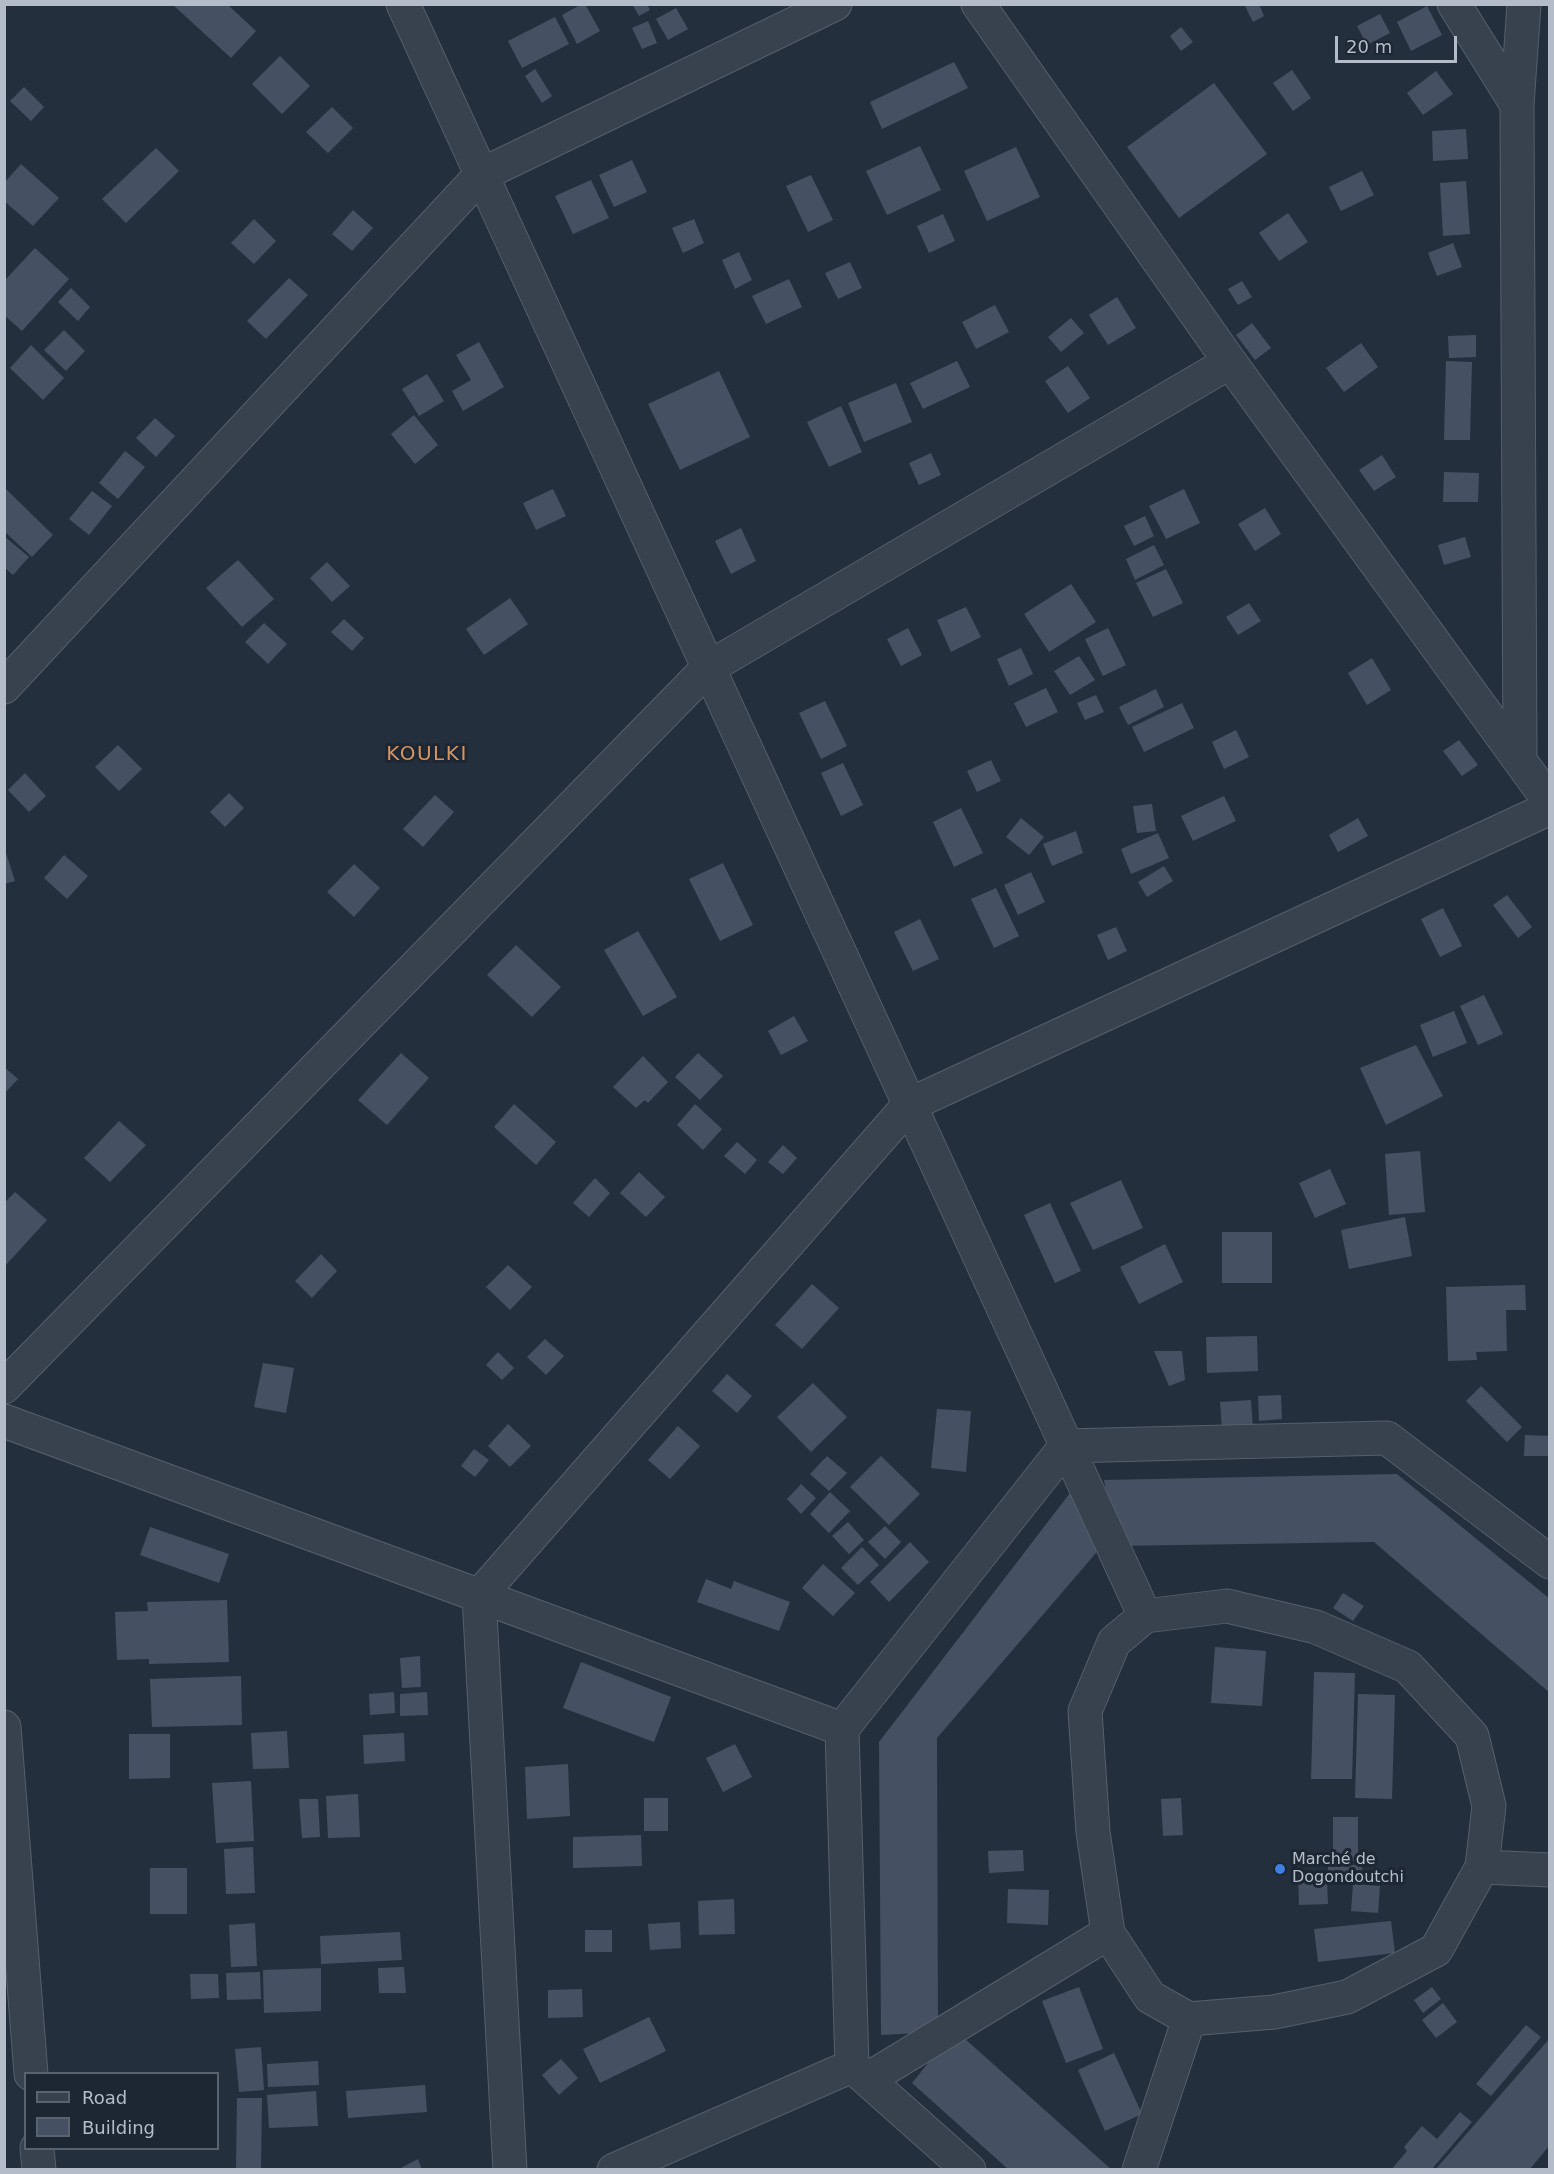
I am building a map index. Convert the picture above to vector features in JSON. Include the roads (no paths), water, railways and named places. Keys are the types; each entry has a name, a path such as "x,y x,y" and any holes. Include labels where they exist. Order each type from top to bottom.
{"street":[{"path":"403,4 1145,1616"},
{"path":"4,687 481,175 835,4"},
{"path":"978,4 1230,362 1550,802"},
{"path":"1454,4 1517,105"},
{"path":"1520,759 1517,105 1524,4"},
{"path":"4,1387 708,668 1230,362"},
{"path":"510,2169 479,1596 909,1105 1550,808"},
{"path":"4,1421 842,1729"},
{"path":"1066,1446 1387,1438 1550,1562"},
{"path":"969,2169 860,2073 842,1729 1066,1446"},
{"path":"1227,1606 1316,1627 1408,1667 1472,1736 1489,1806 1482,1867 1436,1950 1347,1997 1274,2012 1189,2019 1150,1997 1108,1933 1093,1832 1085,1711 1114,1642 1145,1616 1227,1606"},
{"path":"4,1727 32,2072"},
{"path":"1482,1867 1550,1870"},
{"path":"614,2169 860,2073 1108,1933"},
{"path":"1139,2169 1189,2019"},
{"path":"37,2150 39,2169"}],"place":[{"name":"Marché de Dogondoutchi","path":"1280,1869"}],"district":[{"name":"KOULKI","path":"427,755"}]}
